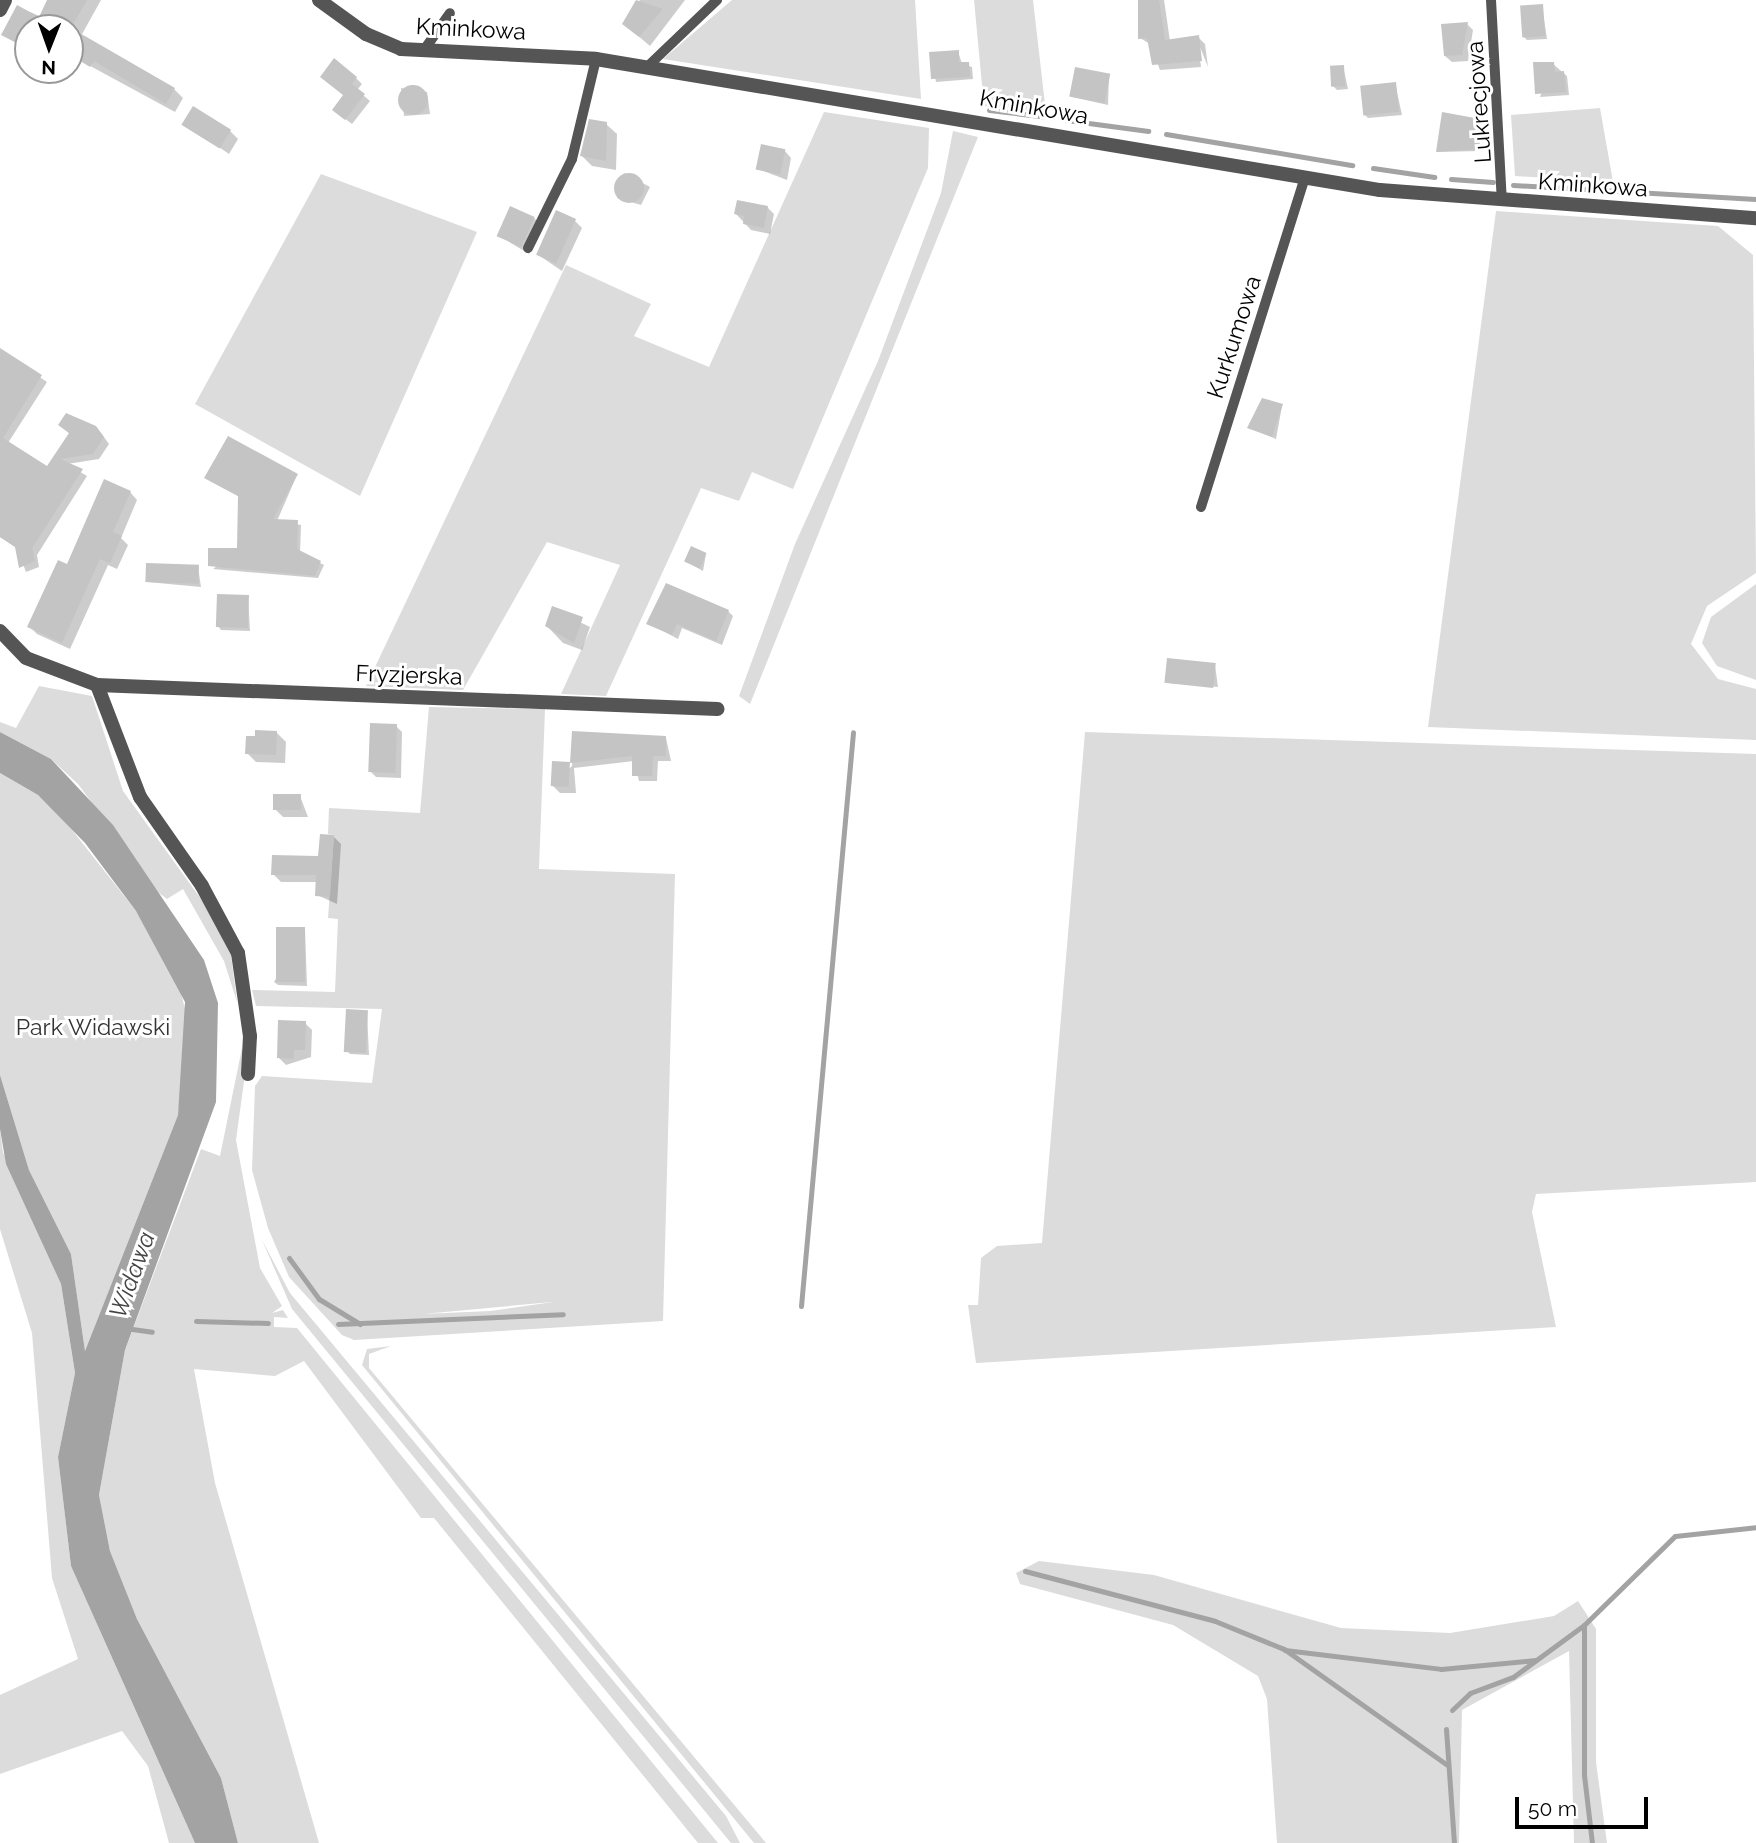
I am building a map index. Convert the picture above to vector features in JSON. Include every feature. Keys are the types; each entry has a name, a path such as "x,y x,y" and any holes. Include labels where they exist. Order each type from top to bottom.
{"street":[{"path":"0,10 5,0"},
{"name":"Kminkowa","path":"319,0 383,43 424,50 596,59 1305,178 1502,201 1756,218"},
{"name":"Fryzjerska","path":"0,631 26,659 97,685 718,709"},
{"path":"97,685 140,797 202,886 238,953 250,1036 248,1074"}],"lane":[{"path":"647,67 649,58 717,0"},
{"name":"Lukrecjowa","path":"1491,0 1502,201"},
{"path":"424,50 450,13"},
{"path":"528,248 572,159 596,59"},
{"name":"Kurkumowa","path":"1200,507 1305,178"}],"green space":[{"path":"732,0 915,0 921,99 663,59"},
{"path":"974,0 1033,0 1046,113 984,106"},
{"path":"1600,108 1613,182 1515,176 1511,115"},
{"path":"824,112 929,128 928,168 793,489 752,472 739,501 701,488 606,696 561,694 620,565 547,542 463,690 366,686 566,265 651,304 634,336 709,367"},
{"path":"953,131 978,137 750,704 739,696 795,544 878,361 941,193"},
{"path":"321,174 477,232 360,496 195,404"},
{"path":"1496,211 1718,226 1753,255 1756,573 1707,606 1691,644 1718,679 1756,689 1756,740 1428,727"},
{"path":"1756,584 1756,680 1717,666 1702,643 1711,617"},
{"path":"39,686 92,696 123,791 206,906 231,955 237,1002 224,961 183,889 167,899 159,893 78,784 51,759 0,732 0,722 16,728"},
{"path":"429,707 545,709 539,869 675,874 663,1321 354,1340 342,1335 289,1277 268,1228 252,1170 255,1086 262,1076 372,1083 382,1009 256,1006 252,990 335,992 338,919 328,918 334,835 328,834 329,808 420,813","holes":["553,1302 490,1311 423,1314"]},
{"path":"1085,732 1756,754 1756,1182 1536,1194 1532,1212 1556,1327 976,1363 968,1305 978,1305 981,1258 997,1246 1042,1243"},
{"name":"Park Widawski","path":"0,773 38,795 65,821 136,911 178,981 188,1021 178,1115 85,1351 71,1254 29,1170 0,1075"},
{"path":"242,1048 246,1067 236,1140 260,1268 282,1306 272,1313 283,1310 288,1318 274,1317 274,1327 297,1328 718,1843 698,1843 434,1518 421,1518 304,1361 275,1376 194,1369 215,1483 319,1843 238,1843 221,1778 137,1619 110,1551 99,1495 125,1350 201,1149 220,1156"},
{"path":"0,1129 3,1152 61,1284 75,1373 58,1457 71,1566 195,1843 169,1843 148,1766 122,1731 0,1774 0,1695 78,1659 52,1578 32,1333 0,1229"},
{"path":"262,1240 290,1293 726,1816 740,1843 731,1843 292,1309"},
{"path":"391,1346 369,1354 369,1368 766,1843 754,1843 362,1365 367,1349"},
{"path":"1039,1561 1154,1575 1341,1628 1450,1633 1554,1616 1578,1601 1596,1629 1596,1762 1607,1843 1574,1843 1569,1651 1462,1710 1459,1843 1277,1843 1267,1699 1258,1676 1173,1625 1020,1584 1016,1573"}],"water":[{"name":"Widawa","path":"0,732 51,759 113,825 204,960 218,1003 216,1102 125,1350 99,1495 110,1551 137,1619 221,1778 238,1843 195,1843 71,1566 58,1457 75,1373 61,1284 6,1164 0,1129 0,1075 29,1170 71,1254 85,1351 178,1115 185,1002 136,911 85,843 38,795 0,773"}],"building":[{"path":"47,0 87,0 79,14 40,14"},
{"path":"636,0 663,9 639,37 622,24"},
{"path":"1138,0 1159,0 1165,40 1199,35 1202,61 1152,65 1147,38 1138,39"},
{"path":"1543,4 1545,36 1522,38 1520,6"},
{"path":"17,5 34,14 14,14 14,42 1,35"},
{"path":"1468,22 1462,55 1444,56 1441,24"},
{"path":"84,36 175,88 166,104 94,61 90,67 84,63"},
{"path":"959,50 959,62 969,62 970,77 931,79 929,52"},
{"path":"334,58 357,77 352,84 365,94 345,120 332,110 343,95 320,77"},
{"path":"1533,62 1554,62 1555,72 1564,71 1566,92 1535,94"},
{"path":"1344,65 1345,86 1331,87 1330,66"},
{"path":"1075,67 1110,74 1105,103 1069,96"},
{"path":"1396,82 1399,112 1363,116 1360,86"},
{"path":"413,85 424,89 428,100 424,111 413,115 402,111 398,100 402,89"},
{"path":"193,106 231,130 220,149 181,125"},
{"path":"1442,112 1480,119 1478,149 1436,152"},
{"path":"589,119 607,122 606,161 580,156"},
{"path":"761,144 785,149 780,175 756,169"},
{"path":"629,173 640,177 644,188 640,199 629,203 618,199 614,188 618,177"},
{"path":"737,200 768,206 764,228 743,224 744,216 734,214"},
{"path":"510,206 535,217 521,247 497,236"},
{"path":"556,210 576,219 556,264 536,255"},
{"path":"0,348 42,375 3,438 47,466 69,433 58,425 66,413 96,426 104,437 93,454 60,459 83,469 32,548 35,561 19,568 15,547 0,537"},
{"path":"1262,398 1283,404 1272,437 1247,428"},
{"path":"228,436 298,474 273,519 298,520 297,549 321,561 315,576 208,566 208,548 237,548 238,496 204,478"},
{"path":"104,479 131,491 113,532 122,536 110,563 100,559 62,643 27,627 58,560 67,564"},
{"path":"691,546 707,553 700,568 684,562"},
{"path":"146,563 199,565 198,584 145,582"},
{"path":"666,583 729,610 716,641 677,624 672,635 646,624"},
{"path":"217,594 249,595 248,628 216,627"},
{"path":"552,606 583,617 574,643 545,626"},
{"path":"1167,658 1216,663 1213,688 1164,683"},
{"path":"370,723 397,724 395,773 368,772"},
{"path":"255,730 277,731 276,755 245,754 246,736 255,736"},
{"path":"572,731 666,736 666,756 653,756 652,776 632,776 632,756 570,763"},
{"path":"552,761 570,762 569,787 551,786"},
{"path":"273,794 301,794 301,810 273,810"},
{"path":"320,834 334,835 330,897 315,896 316,875 271,875 272,855 318,856"},
{"path":"276,927 305,927 305,982 276,982"},
{"path":"346,1009 368,1010 366,1053 344,1052"},
{"path":"278,1020 306,1021 305,1050 294,1050 294,1059 277,1058"}],"waterway":[{"path":"989,110 1049,117"},
{"path":"1066,120 1148,131"},
{"path":"1166,134 1352,165"},
{"path":"1373,168 1434,177"},
{"path":"1451,179 1493,182"},
{"path":"1513,185 1756,199"},
{"path":"801,1306 853,732"},
{"path":"289,1258 319,1299 360,1324"},
{"path":"338,1324 563,1314"},
{"path":"196,1321 268,1323"},
{"name":"Widawa","path":"125,1328 152,1332"},
{"path":"1452,1710 1470,1693 1513,1677 1584,1625 1675,1536 1756,1527"},
{"path":"1025,1571 1215,1621 1284,1649 1446,1764"},
{"path":"1584,1625 1584,1775 1592,1843"},
{"path":"1285,1650 1441,1669 1536,1660"},
{"path":"1446,1729 1454,1843"}]}
